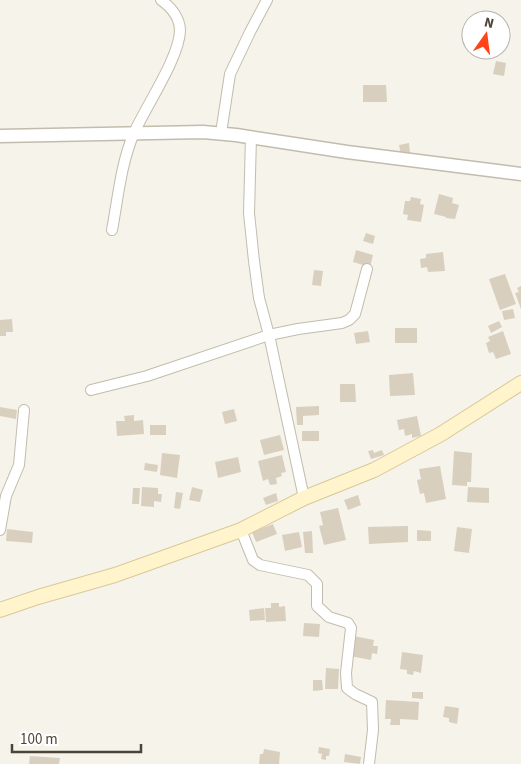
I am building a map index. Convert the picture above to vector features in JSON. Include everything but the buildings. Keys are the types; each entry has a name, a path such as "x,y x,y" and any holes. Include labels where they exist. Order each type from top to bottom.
{"main road":[{"path":"0,610 124,572 241,530 304,498 382,466 441,434 521,383"}],"street":[{"path":"112,230 122,177 134,134 177,48 180,30 174,10 161,0"},
{"path":"221,133 230,74 267,0"},
{"path":"0,136 221,133 347,152 521,174"},
{"path":"251,137 250,213 259,298 304,498"},
{"path":"91,390 148,376 298,328 342,323 349,320 355,314 367,269"},
{"path":"0,530 3,495 19,466 24,410"},
{"path":"241,530 253,560 260,565 308,575 317,584 317,606 329,617 348,623 350,628 346,673 347,688 372,702 373,730 369,764"}]}
